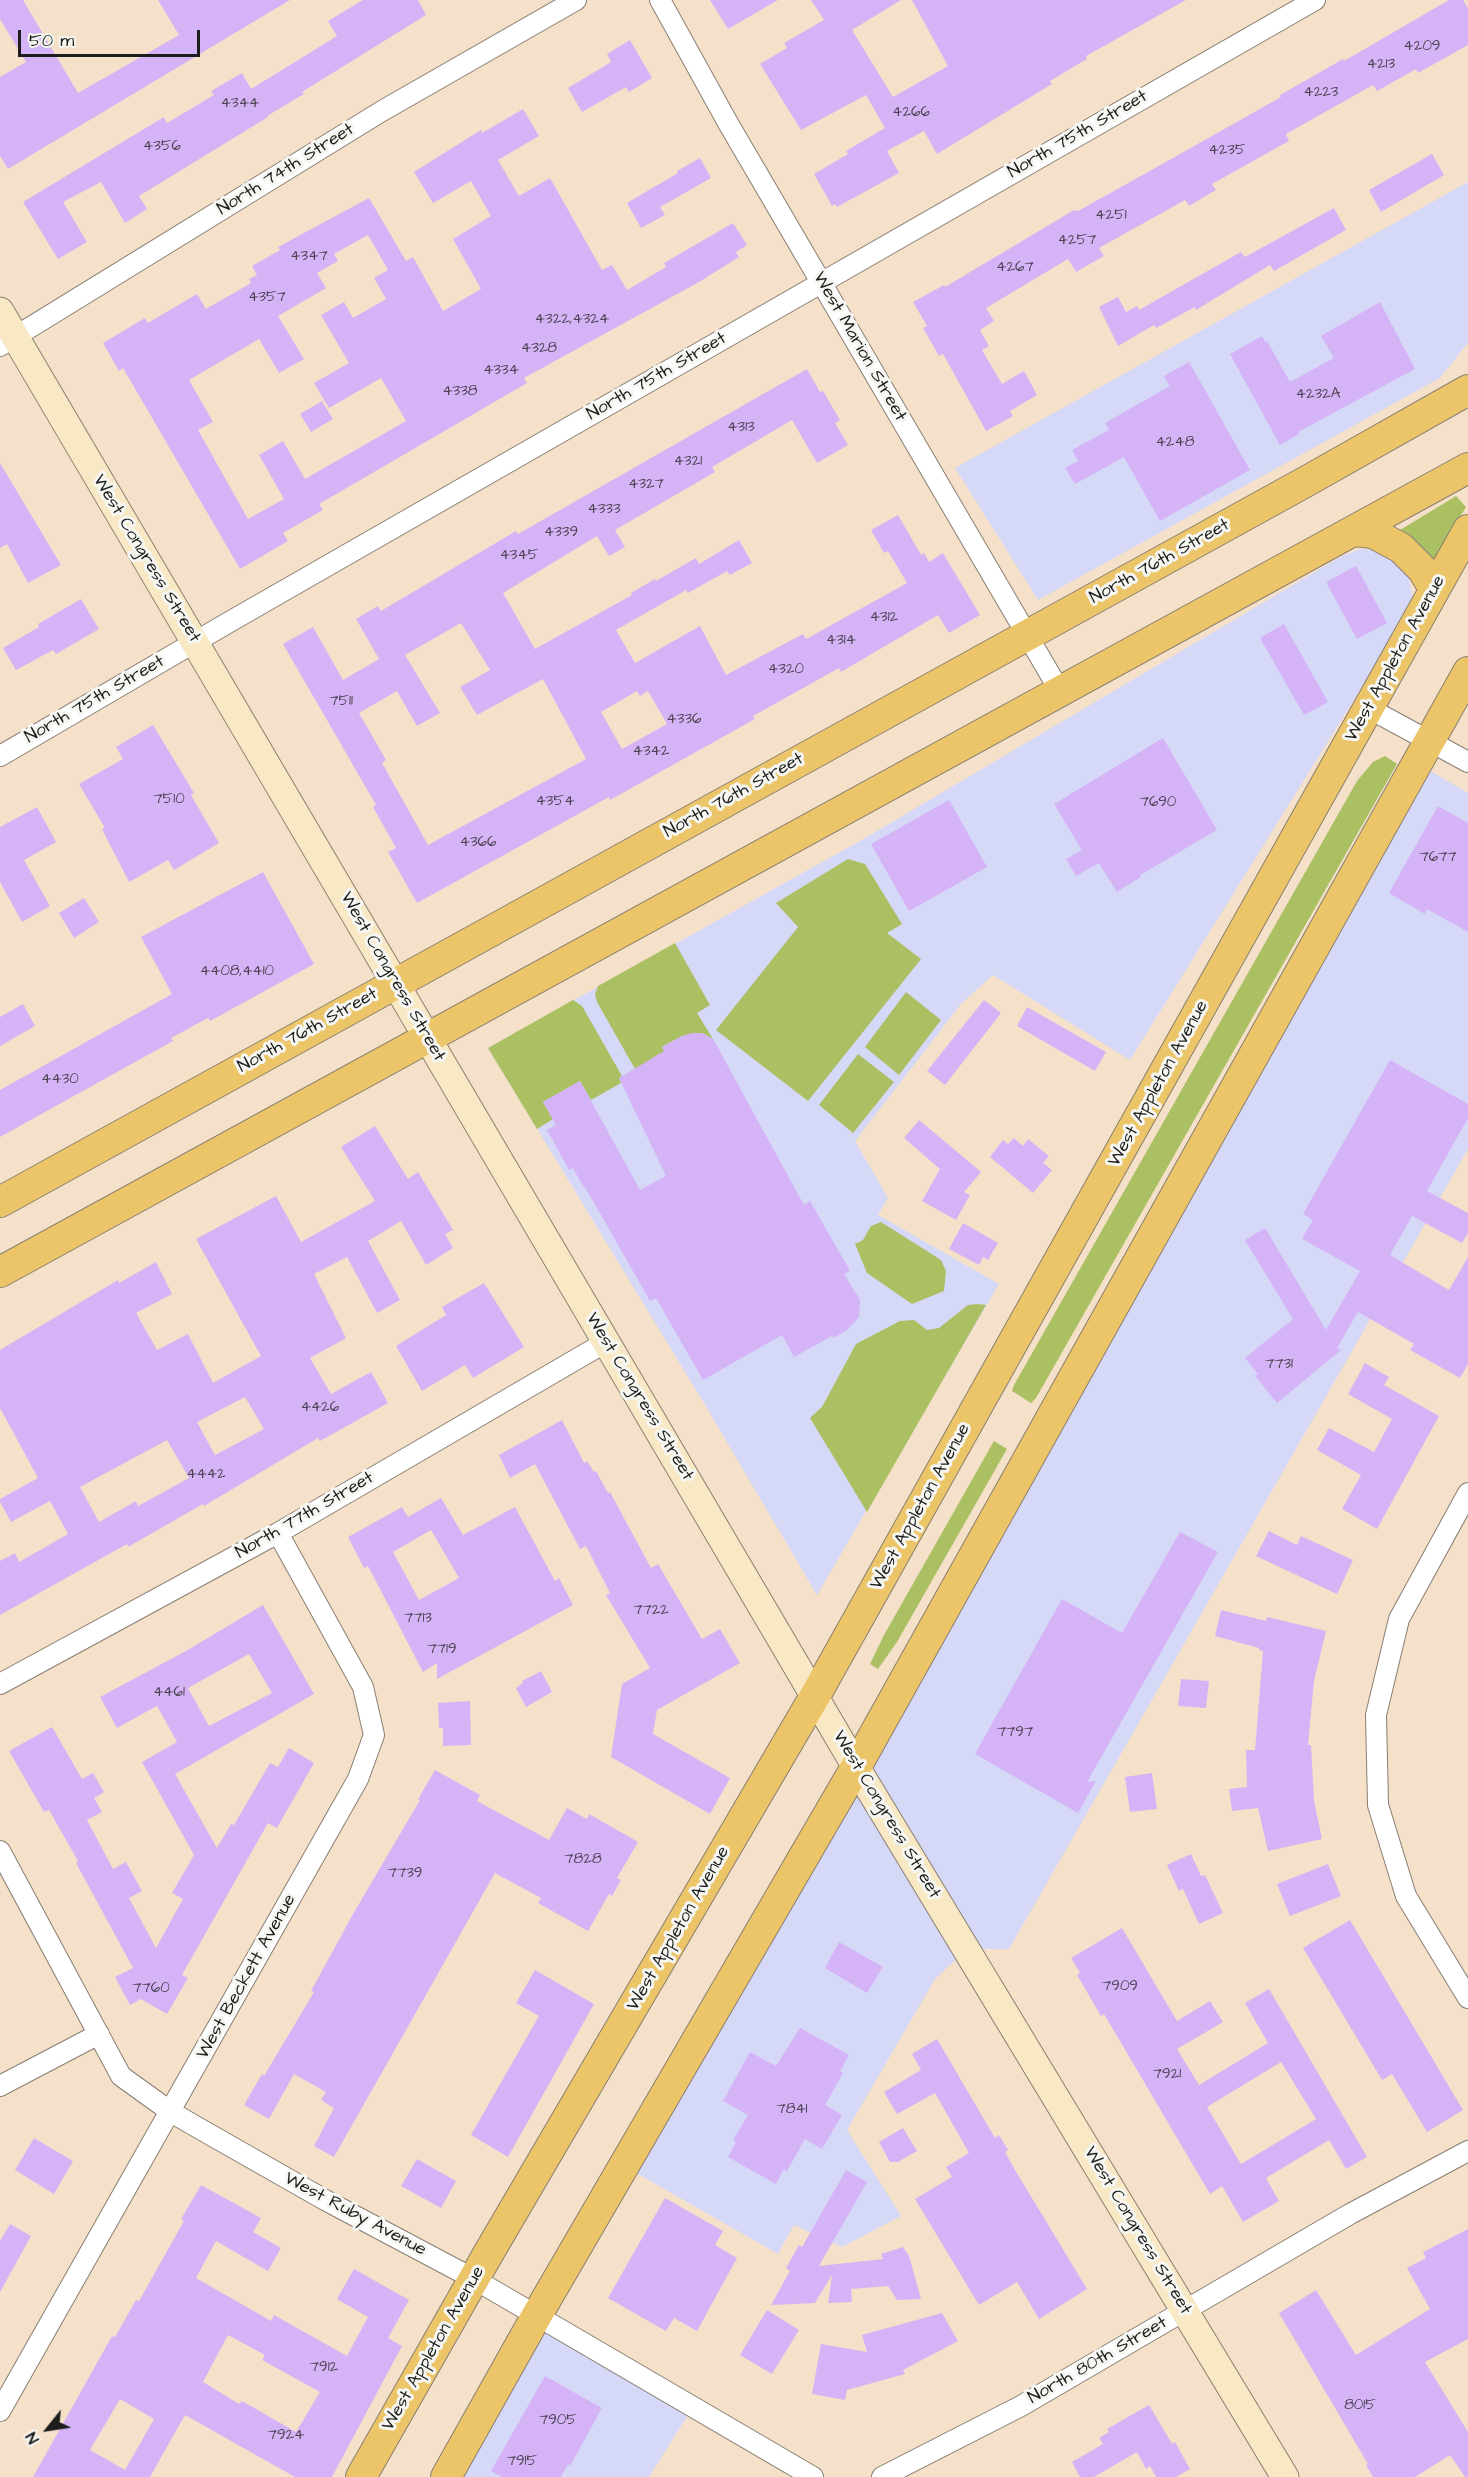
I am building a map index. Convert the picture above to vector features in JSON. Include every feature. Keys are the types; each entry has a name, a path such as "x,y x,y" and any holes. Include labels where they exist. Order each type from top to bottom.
{"main road":[{"path":"1456,397 1468,368"},
{"name":"North 76th Street","path":"0,1202 1456,397"},
{"path":"0,1272 1061,693 1468,468"},
{"name":"West Appleton Avenue","path":"361,2477 474,2278 815,1696 1370,710 1468,530"},
{"path":"1355,531 1373,533 1401,548 1419,566 1434,589"},
{"path":"446,2477 537,2315 856,1767 1468,672"}],"street":[{"name":"North 74th Street","path":"7,341 382,111 576,0"},
{"name":"West Marion Street","path":"660,0 728,123 1061,693"},
{"name":"North 75th Street","path":"0,756 194,642 1315,0"},
{"name":"West Congress Street","path":"0,311 7,341 194,642 856,1767 1285,2477"},
{"path":"1370,710 1429,739 1468,762"},
{"name":"North 77th Street","path":"0,1684 278,1533 606,1342"},
{"path":"1468,1493 1399,1619 1376,1714 1378,1805 1406,1896 1468,1998"},
{"name":"West Beckett Avenue","path":"0,2411 358,1779 374,1736 363,1687 278,1533"},
{"name":"West Ruby Avenue","path":"0,1851 121,2076 171,2112 325,2200 474,2278 813,2477"},
{"path":"0,2086 99,2034"},
{"name":"North 80th Street","path":"882,2477 1021,2406 1350,2214 1468,2151"}],"shaded area":[{"path":"1468,182 1468,343 1440,378 1038,600 955,468"},
{"path":"1360,549 1382,550 1400,561 1409,578 1412,593 1411,608 1130,1060 993,975 961,1004 855,1141 888,1198 878,1215 999,1284 817,1595 702,1400 488,1048 860,841 1342,556"},
{"path":"1427,769 1468,793 1468,1149 1009,1949 967,1949 935,1979 847,2130 901,2216 842,2247 794,2225 778,2254 624,2166"},
{"path":"537,2315 693,2407 649,2477 446,2477"}],"green space":[{"path":"1456,496 1466,507 1433,562 1415,540 1400,530"},
{"path":"1385,756 1397,764 1036,1398 1031,1403 1012,1391 1014,1385 1357,781 1373,762"},
{"path":"848,859 865,864 902,924 887,933 921,959 808,1101 716,1030 798,927 776,903"},
{"path":"675,943 710,1005 697,1013 713,1039 702,1033 682,1036 662,1047 669,1060 639,1076 597,1002 595,994 598,986"},
{"path":"906,992 941,1020 899,1075 865,1047"},
{"path":"573,1000 582,1006 622,1076 619,1078 621,1083 591,1100 580,1081 543,1102 553,1119 537,1129 488,1048"},
{"path":"858,1054 894,1082 853,1133 819,1105"},
{"path":"881,1222 941,1260 946,1271 944,1291 912,1304 867,1273 855,1244 863,1240 871,1226"},
{"path":"968,1305 986,1305 867,1512 810,1418 822,1407 856,1344 900,1321 914,1320 927,1330 939,1328"},
{"path":"994,1441 1007,1449 897,1642 878,1669 870,1664 884,1635"}],"building":[{"path":"0,0 23,0 78,93 179,35 158,0 290,0 8,169 0,156 0,77 26,62 0,19"},
{"path":"363,0 418,0 426,15 302,92 304,94 268,117 139,196 147,209 125,223 101,182 63,202 87,242 58,259 23,202 164,117 167,123 214,95 211,91 242,73 251,89 337,36 328,21"},
{"path":"710,0 778,0 728,29"},
{"path":"811,0 901,0 852,30 893,97 948,66 912,0 1186,0 1086,56 1087,59 1050,81 1052,84 937,154 924,131 887,151 899,173 837,207 835,204 832,206 814,174 848,154 846,151 885,128 866,95 801,130 760,64 787,48 784,43 824,20"},
{"path":"1449,0 1463,0 1468,8 1468,45 1418,73 1416,69 1377,91 1373,85 1286,134 1289,141 1212,184 1216,190 1189,206 1185,200 1099,248 1104,256 1076,272 1068,259 986,308 994,321 980,330 989,346 982,350 1002,384 1024,371 1037,395 1010,411 1013,416 986,431 943,354 939,356 923,328 927,326 913,302 944,285 945,287 1074,210 1078,211 1164,163"},
{"path":"630,40 652,78 629,92 626,87 582,112 568,88 611,62 607,54"},
{"path":"523,109 539,136 498,160 519,196 550,178 602,270 612,265 627,290 666,267 664,263 733,223 747,245 736,252 739,257 699,282 524,378 527,383 319,504 323,510 283,533 288,541 240,569 123,368 119,371 103,343 145,318 148,323 197,294 206,309 251,283 249,279 257,275 252,266 280,250 278,247 369,198 406,261 413,257 443,311 481,289 453,239 491,216 471,181 433,203 414,172 481,130 482,133","holes":["368,235 388,270 374,278 386,299 353,318 344,302 321,315 349,363 314,383 329,408 381,378 406,421 305,479 283,441 259,455 284,499 248,519 198,430 213,422 189,380 259,339 279,373 304,359 278,316 326,288 317,273 338,261 334,254"]},
{"path":"1432,154 1444,175 1381,212 1369,190"},
{"path":"700,158 711,178 660,207 665,215 641,228 627,203"},
{"path":"1334,208 1346,230 1274,271 1270,265 1196,310 1195,307 1156,328 1154,325 1118,346 1099,307 1118,297 1126,312 1137,306 1139,310 1241,252 1245,257"},
{"path":"1380,302 1415,369 1298,432 1299,434 1280,445 1230,354 1262,336 1290,382 1334,358 1321,336"},
{"path":"1189,362 1250,470 1160,521 1124,457 1075,484 1065,468 1078,461 1072,450 1109,430 1105,423 1170,386 1164,376"},
{"path":"807,369 840,420 835,423 848,445 817,463 792,420 712,467 715,472 615,530 625,547 609,556 597,536 503,593 535,649 632,595 631,593 655,579 656,581 696,558 699,564 739,540 752,563 730,575 727,571 688,593 686,590 616,630 635,663 700,626 726,675 803,634 806,639 907,583 888,551 884,553 871,530 898,515 921,555 924,553 929,562 943,553 980,615 949,633 938,615 841,672 839,668 753,716 755,719 610,800 609,797 417,903 388,852 396,848 373,807 376,805 283,644 313,627 343,680 379,659 356,619 378,606 381,611 516,531 518,534","holes":["461,623 490,670 460,687 477,715 543,679 586,759 428,845 382,763 386,760 359,713 397,691 417,726 440,713 405,655","637,691 640,696 648,691 667,724 622,749 601,712"]},
{"path":"322,401 333,419 311,432 300,414"},
{"path":"0,463 61,565 28,583 7,544 0,548"},
{"path":"1356,566 1387,623 1357,639 1326,582"},
{"path":"81,599 99,629 56,654 53,650 16,670 3,648"},
{"path":"1284,624 1328,702 1304,715 1260,638"},
{"path":"153,725 194,793 191,795 219,843 174,870 168,860 129,882 102,829 105,828 79,784 123,759 116,747"},
{"path":"1163,738 1217,830 1140,875 1141,877 1117,892 1099,863 1076,876 1066,859 1082,850 1054,804"},
{"path":"949,800 987,867 909,911 871,844"},
{"path":"1438,806 1468,823 1468,932 1427,909 1425,914 1389,893"},
{"path":"37,807 56,842 24,860 50,906 22,922 0,882 0,827"},
{"path":"263,872 314,964 210,1021 208,1018 171,1038 173,1041 0,1137 0,1090 172,994 141,937"},
{"path":"84,898 99,922 74,938 59,913"},
{"path":"984,1000 1001,1013 945,1085 927,1071"},
{"path":"23,1004 35,1026 0,1046 0,1017"},
{"path":"1027,1007 1106,1052 1095,1071 1017,1026"},
{"path":"692,1033 702,1033 713,1039 804,1205 810,1201 850,1271 844,1274 860,1300 859,1317 847,1330 833,1338 832,1336 794,1357 782,1335 703,1380 656,1298 650,1301 585,1187 573,1168 569,1170 547,1130 556,1125 543,1102 580,1081 640,1190 666,1176 619,1078 664,1051 662,1047"},
{"path":"1390,1060 1468,1104 1468,1118 1427,1191 1468,1213 1468,1233 1462,1243 1412,1216 1390,1255 1449,1290 1468,1257 1468,1364 1460,1378 1410,1350 1414,1344 1358,1312 1337,1348 1341,1350 1277,1403 1255,1376 1258,1374 1245,1358 1293,1319 1245,1240 1265,1228 1326,1330 1360,1271 1302,1239 1313,1220 1303,1214"},
{"path":"919,1120 981,1172 964,1192 970,1195 956,1220 922,1201 940,1169 904,1138"},
{"path":"375,1126 408,1179 418,1172 453,1230 445,1234 453,1248 426,1265 401,1221 368,1241 400,1300 377,1313 347,1257 314,1274 346,1338 310,1358 331,1394 371,1372 388,1403 320,1441 318,1438 204,1506 203,1504 128,1547 127,1544 0,1615 0,1561 15,1553 19,1562 68,1534 50,1501 11,1522 0,1502 0,1499 38,1478 0,1408 0,1350 118,1280 119,1283 156,1262 172,1294 136,1313 157,1350 188,1334 213,1383 261,1356 196,1239 276,1196 301,1242 375,1201 341,1147","holes":["245,1397 264,1429 215,1455 197,1422","167,1440 189,1478 138,1506 136,1501 99,1522 80,1487"]},
{"path":"1014,1138 1023,1146 1028,1139 1049,1156 1043,1163 1052,1170 1033,1193 990,1157 1003,1140 1008,1144"},
{"path":"963,1223 998,1243 988,1260 983,1257 979,1265 949,1249"},
{"path":"484,1283 524,1347 473,1378 465,1365 422,1391 396,1346 446,1315 442,1307"},
{"path":"1365,1363 1389,1377 1384,1385 1439,1416 1377,1529 1342,1509 1361,1475 1317,1450 1329,1428 1374,1452 1392,1419 1348,1394"},
{"path":"562,1420 584,1463 587,1461 594,1472 596,1471 608,1493 610,1492 651,1568 658,1564 702,1639 720,1629 740,1663 657,1710 653,1734 730,1778 710,1814 611,1757 622,1684 650,1668 606,1595 610,1593 586,1546 580,1549 535,1464 510,1478 499,1455"},
{"path":"441,1498 463,1535 515,1507 555,1581 559,1578 573,1605 437,1679 437,1663 423,1672 368,1566 364,1568 348,1537 402,1507 408,1517","holes":["431,1530 459,1578 419,1600 393,1552"]},
{"path":"1269,1531 1297,1545 1301,1536 1353,1560 1337,1594 1256,1556"},
{"path":"1180,1532 1218,1552 1087,1782 1096,1781 1078,1813 975,1754 1062,1599 1122,1633"},
{"path":"263,1605 314,1694 175,1774 217,1848 231,1824 234,1825 270,1763 278,1767 289,1748 314,1763 277,1828 268,1823 182,1975 188,1978 167,2014 141,1999 130,2005 115,1977 133,1968 49,1810 44,1812 9,1751 52,1727 82,1779 93,1773 104,1792 94,1798 102,1812 87,1820 113,1869 126,1862 142,1891 129,1898 156,1948 183,1899 172,1893 194,1855 142,1762 177,1742 157,1706 117,1728 100,1697 186,1651","holes":["249,1654 272,1693 209,1726 188,1688"]},
{"path":"1221,1610 1266,1621 1267,1617 1326,1631 1314,1681 1308,1745 1311,1745 1314,1801 1322,1839 1268,1851 1258,1808 1232,1811 1229,1789 1247,1787 1246,1750 1255,1750 1263,1651 1215,1636"},
{"path":"541,1671 552,1692 526,1707 516,1688 523,1683 522,1681"},
{"path":"1181,1679 1209,1681 1206,1708 1178,1706"},
{"path":"470,1701 471,1745 443,1746 443,1728 439,1728 438,1703"},
{"path":"435,1770 480,1795 477,1801 549,1840 567,1808 587,1819 589,1814 638,1842 617,1878 621,1880 612,1896 609,1894 588,1931 538,1903 541,1898 495,1873 334,2157 314,2146 334,2108 321,2100 326,2092 294,2074 269,2119 244,2105 314,1992 311,1991"},
{"path":"1152,1773 1157,1809 1130,1812 1125,1777"},
{"path":"1191,1854 1201,1876 1205,1875 1223,1913 1199,1924 1183,1889 1179,1891 1167,1865"},
{"path":"1328,1864 1341,1896 1290,1916 1277,1884"},
{"path":"1350,1920 1463,2110 1427,2132 1392,2074 1382,2080 1303,1948"},
{"path":"1122,1928 1177,2021 1210,2001 1223,2022 1177,2049 1199,2085 1268,2043 1245,2003 1269,1989 1367,2157 1346,2169 1329,2140 1266,2178 1279,2201 1243,2222 1222,2186 1210,2194 1104,2014 1101,2016 1077,1975 1080,1973 1071,1958","holes":["1281,2062 1316,2119 1241,2164 1207,2107"]},
{"path":"839,1942 883,1967 867,1993 825,1968"},
{"path":"535,1970 594,2004 508,2157 471,2135 539,2016 516,2003"},
{"path":"800,2028 849,2055 840,2071 843,2073 825,2105 842,2115 822,2149 805,2139 787,2171 784,2169 776,2184 728,2157 736,2142 733,2140 748,2115 723,2101 750,2052 776,2066"},
{"path":"937,2039 995,2138 999,2135 1008,2150 1005,2152 1015,2170 1087,2289 1039,2319 1017,2282 979,2305 915,2199 952,2177 946,2167 969,2153 935,2093 897,2114 884,2092 921,2070 912,2054"},
{"path":"903,2128 917,2151 898,2162 890,2162 879,2142"},
{"path":"34,2138 73,2161 54,2194 15,2170"},
{"path":"417,2159 456,2181 441,2208 401,2186"},
{"path":"846,2170 867,2182 819,2266 883,2259 881,2254 903,2247 909,2256 921,2299 897,2300 888,2286 851,2289 852,2302 828,2303 832,2275 815,2303 771,2305 790,2271 786,2268 799,2245 802,2247"},
{"path":"201,2185 261,2218 253,2232 281,2248 268,2271 216,2241 196,2278 271,2321 274,2315 347,2356 368,2317 337,2299 354,2269 409,2300 388,2338 402,2346 332,2477 295,2477 185,2415 150,2477 33,2477 112,2336 115,2337 136,2300 139,2301 184,2221 181,2219","holes":["228,2335 265,2355 262,2360 320,2392 296,2432 242,2401 239,2404 203,2382","120,2399 154,2419 125,2470 90,2450"]},
{"path":"665,2198 723,2231 715,2245 737,2258 697,2331 674,2318 666,2331 608,2298"},
{"path":"10,2224 31,2236 0,2292 0,2241"},
{"path":"1468,2229 1468,2339 1425,2362 1468,2432 1468,2477 1465,2477 1450,2455 1415,2477 1373,2477 1366,2465 1368,2464 1279,2313 1316,2290 1356,2355 1430,2309 1407,2268 1426,2258 1423,2252"},
{"path":"767,2310 799,2330 772,2374 740,2355"},
{"path":"942,2313 958,2341 903,2370 905,2374 847,2390 845,2400 812,2394 821,2344 867,2352 862,2335"},
{"path":"545,2376 602,2408 570,2466 568,2464 561,2477 502,2477 491,2471"},
{"path":"1149,2405 1172,2444 1175,2442 1190,2469 1176,2477 1156,2477 1150,2466 1146,2469 1137,2452 1094,2477 1080,2477 1072,2462 1103,2444 1099,2438 1109,2432 1107,2429"}]}
